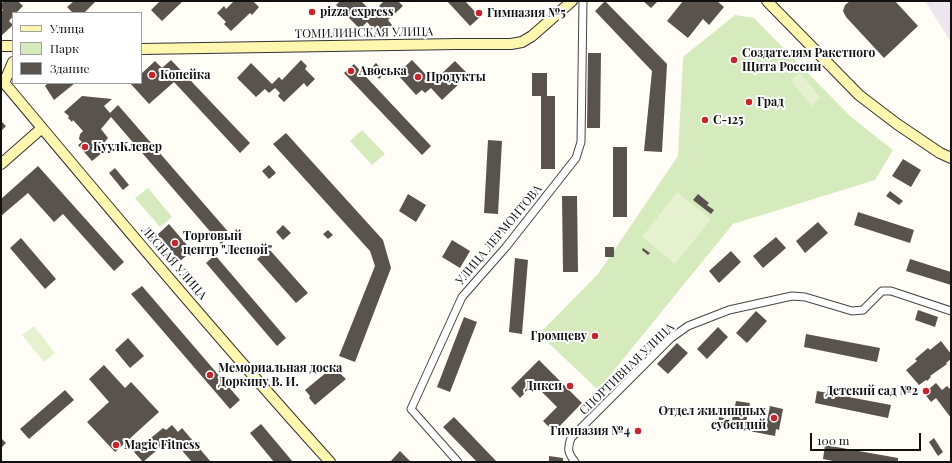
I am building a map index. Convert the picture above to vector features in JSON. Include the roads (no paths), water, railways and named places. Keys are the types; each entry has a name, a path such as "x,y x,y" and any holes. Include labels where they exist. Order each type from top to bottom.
{"street":[{"name":"ТОМИЛИНСКАЯ УЛИЦА","path":"142,49 511,44 522,42 532,36 572,1"},
{"name":"УЛИЦА ЛЕРМОНТОВА","path":"458,462 411,408 462,297 506,246 576,158 581,142 583,1"},
{"path":"767,1 859,95 897,124 940,153 951,158"},
{"path":"1,46 12,46"},
{"path":"3,81 12,64"},
{"name":"ЛЕСНАЯ УЛИЦА","path":"3,81 271,397 330,462"},
{"path":"1,164 42,128"},
{"name":"СПОРТИВНАЯ УЛИЦА","path":"575,462 570,455 568,447 571,438 671,338 688,326 729,310 792,296 805,297 852,311 863,310 882,291 891,291 951,310"}],"place":[{"name":"pizza express","path":"312,12"},
{"name":"Гимназия №5","path":"479,13"},
{"name":"Создателям Ракетного Щита России","path":"734,60"},
{"name":"Авоська","path":"351,71"},
{"name":"Копейка","path":"152,75"},
{"name":"Продукты","path":"418,77"},
{"name":"Град","path":"749,102"},
{"name":"С-125","path":"705,120"},
{"name":"КуулКлевер","path":"85,147"},
{"name":"Торговый центр \"Лесной\"","path":"175,243"},
{"name":"Громцеву","path":"595,336"},
{"name":"Мемориальная доска Доркину В. И.","path":"210,375"},
{"name":"Дикси","path":"570,386"},
{"name":"Детский сад №2","path":"926,391"},
{"name":"Отдел жилищных субсидий","path":"774,418"},
{"name":"Гимназия №4","path":"638,431"},
{"name":"Magic Fitness","path":"116,445"}]}
